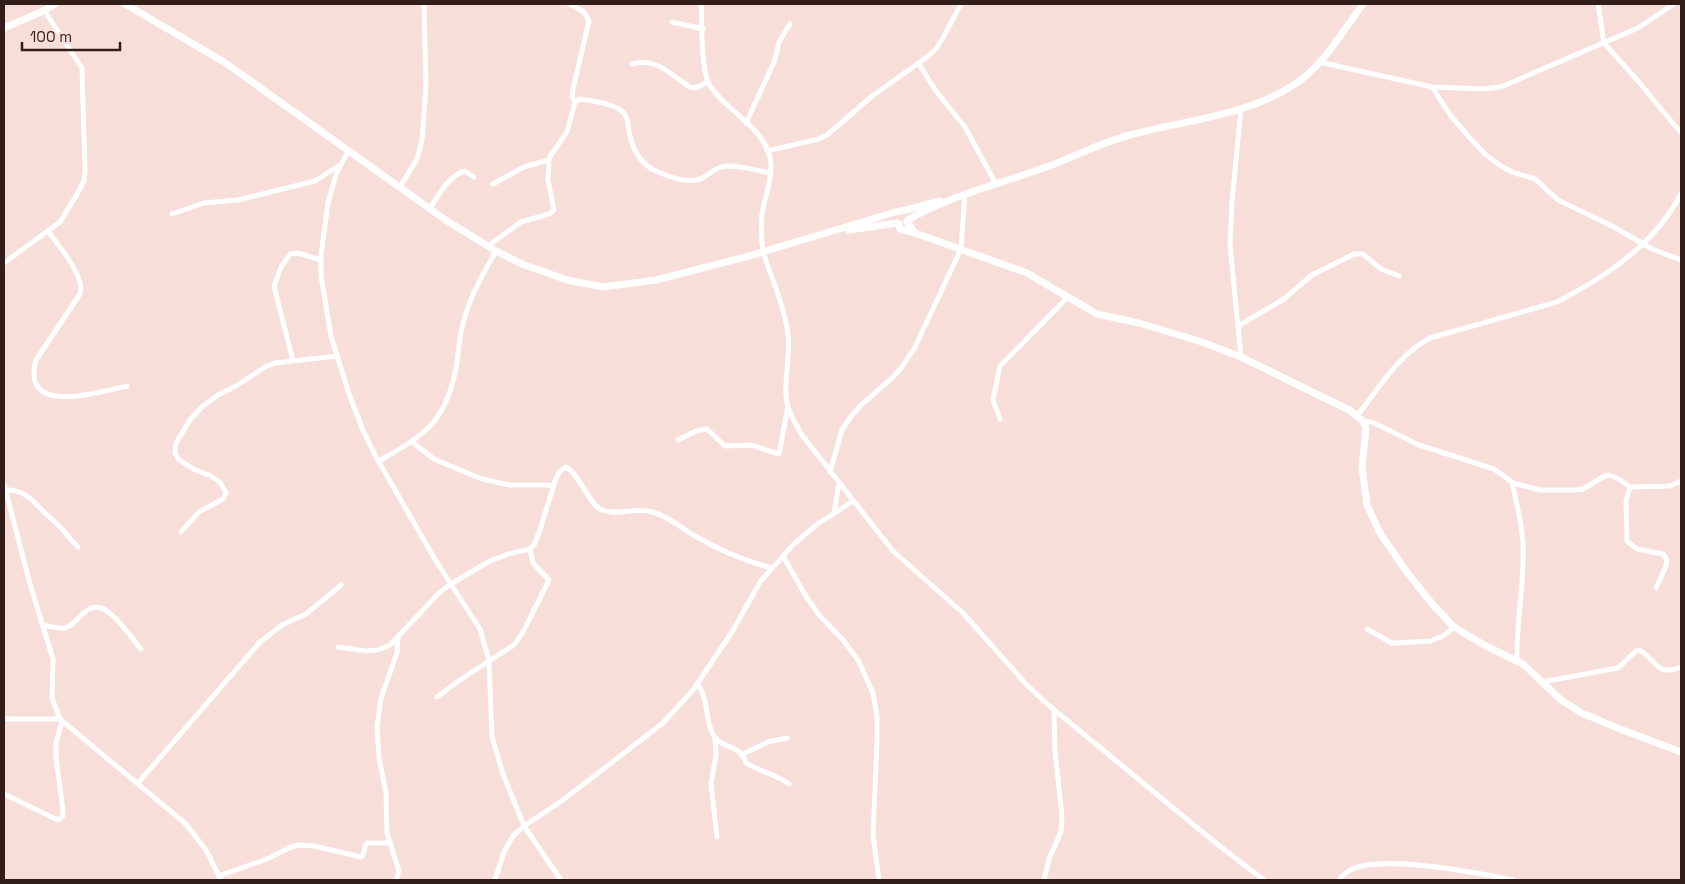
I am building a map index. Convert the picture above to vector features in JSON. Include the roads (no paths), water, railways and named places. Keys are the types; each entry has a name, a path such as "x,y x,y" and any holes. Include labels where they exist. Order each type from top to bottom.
{"main road":[{"path":"4,28 55,4"},
{"path":"125,4 224,62 430,208 496,251 522,264 567,280 603,287 656,280 763,252 900,211 955,198"},
{"path":"829,232 905,224 955,198 1053,165 1129,135 1218,116 1277,95 1294,86 1310,72 1363,4"},
{"path":"900,211 907,213 908,221 916,233"},
{"path":"900,211 894,218 900,229 1028,273 1097,314 1139,323 1202,342 1241,357 1342,407 1360,419 1366,428 1362,467 1367,505 1380,533 1406,571 1433,605 1454,627 1484,645 1517,660 1561,700 1582,713 1681,752"}],"street":[{"path":"400,187 417,159 422,140 426,86 424,4"},
{"path":"570,4 584,12 590,21 573,89 572,97 575,102"},
{"path":"701,4 705,70 708,82 716,94 757,133 765,144 770,158 770,173 762,215 763,252 783,310 788,335 786,388 788,406 792,418 802,435 893,551 963,613 1025,683 1054,710 1217,844 1264,880"},
{"path":"768,151 819,139 827,135 871,97 919,64 936,49 961,4"},
{"path":"1598,4 1604,43 1681,133"},
{"path":"1318,62 1432,88 1482,89 1501,87 1638,28 1674,4"},
{"path":"4,263 60,222 84,181 86,170 82,68 44,10"},
{"path":"672,22 703,29"},
{"path":"746,123 775,60 779,42 790,24"},
{"path":"632,64 649,62 659,66 690,87 695,88 708,82"},
{"path":"919,64 936,91 966,127 996,184"},
{"path":"1432,88 1451,116 1469,137 1486,155 1501,166 1535,179 1558,200 1660,254 1681,260"},
{"path":"488,246 521,222 549,214 554,210 548,180 550,155 567,132 575,102 580,98 611,106 622,112 626,116 633,147 639,158 648,167 657,171 691,181 699,180 714,170 727,166 770,173"},
{"path":"1241,109 1232,201 1230,245 1241,357"},
{"path":"348,151 341,164 328,203 321,260 331,336 363,430 436,561 480,629 489,662 492,737 503,774 524,826 561,880"},
{"path":"493,184 524,167 549,160"},
{"path":"172,214 204,203 238,200 308,183 321,178 341,164"},
{"path":"430,208 446,184 460,173 465,171 474,177"},
{"path":"830,472 842,430 861,405 881,389 902,367 915,347 961,249 966,194"},
{"path":"1681,194 1671,213 1644,244 1618,266 1557,302 1430,338 1418,345 1388,376 1360,419 1372,422 1419,445 1494,469 1512,482 1540,490 1583,489 1609,475 1630,487 1670,486 1681,481"},
{"path":"48,231 74,270 81,282 82,288 36,360 34,376 37,384 43,393 62,398 127,386"},
{"path":"379,461 412,442 430,428 441,414 455,374 466,312 496,251"},
{"path":"292,361 274,286 281,267 290,254 298,253 321,260"},
{"path":"1238,326 1284,299 1312,275 1354,254 1363,254 1382,269 1399,276"},
{"path":"1000,419 993,400 1000,366 1068,297"},
{"path":"181,532 199,512 223,499 226,493 220,482 209,475 192,469 178,459 174,452 176,443 190,420 202,407 218,395 265,367 275,363 338,356"},
{"path":"678,440 696,431 707,429 725,446 751,445 780,454 788,406"},
{"path":"412,442 434,458 482,479 510,485 547,484 554,486"},
{"path":"338,648 366,651 378,650 390,645 439,593 451,584 490,561 508,554 530,549 534,545 540,530 560,471 566,467 574,472 595,505 601,510 617,512 651,511 669,518 693,535 720,549 750,563 772,568"},
{"path":"1512,482 1523,543 1516,642 1517,660"},
{"path":"834,514 839,483"},
{"path":"1630,487 1626,500 1627,541 1637,549 1663,554 1667,560 1656,588"},
{"path":"78,547 54,520 23,493 13,489 5,492 42,625 54,659 52,698 61,720 186,824 206,850 220,878 291,847 314,846 361,857 364,854 367,843 390,843"},
{"path":"494,880 504,852 513,836 524,826 563,800 675,711 697,684 732,632 760,582 783,556 816,525 853,501"},
{"path":"437,697 514,645 523,632 548,584 549,578 533,563 530,549"},
{"path":"783,556 807,598 820,616 844,640 858,660 867,676 873,693 878,742 873,835 880,880"},
{"path":"138,783 260,642 282,625 306,614 341,585"},
{"path":"42,625 64,628 72,624 88,609 102,608 110,614 141,649"},
{"path":"1367,629 1397,644 1432,641 1443,636 1454,627"},
{"path":"396,880 399,871 387,832 386,793 379,757 377,727 381,698 397,653 398,636"},
{"path":"1542,682 1618,668 1639,650 1661,670 1667,672 1681,667"},
{"path":"697,684 703,690 711,731 715,738 719,742 734,747 743,754 746,763 789,784"},
{"path":"1044,880 1061,832 1062,816 1055,751 1054,710"},
{"path":"4,719 61,720"},
{"path":"4,794 58,820 62,816 64,812 56,757 56,743 61,720"},
{"path":"715,738 716,755 712,784 717,837"},
{"path":"743,754 768,742 787,738"},
{"path":"1339,880 1347,872 1372,864 1457,869 1513,880"}]}
